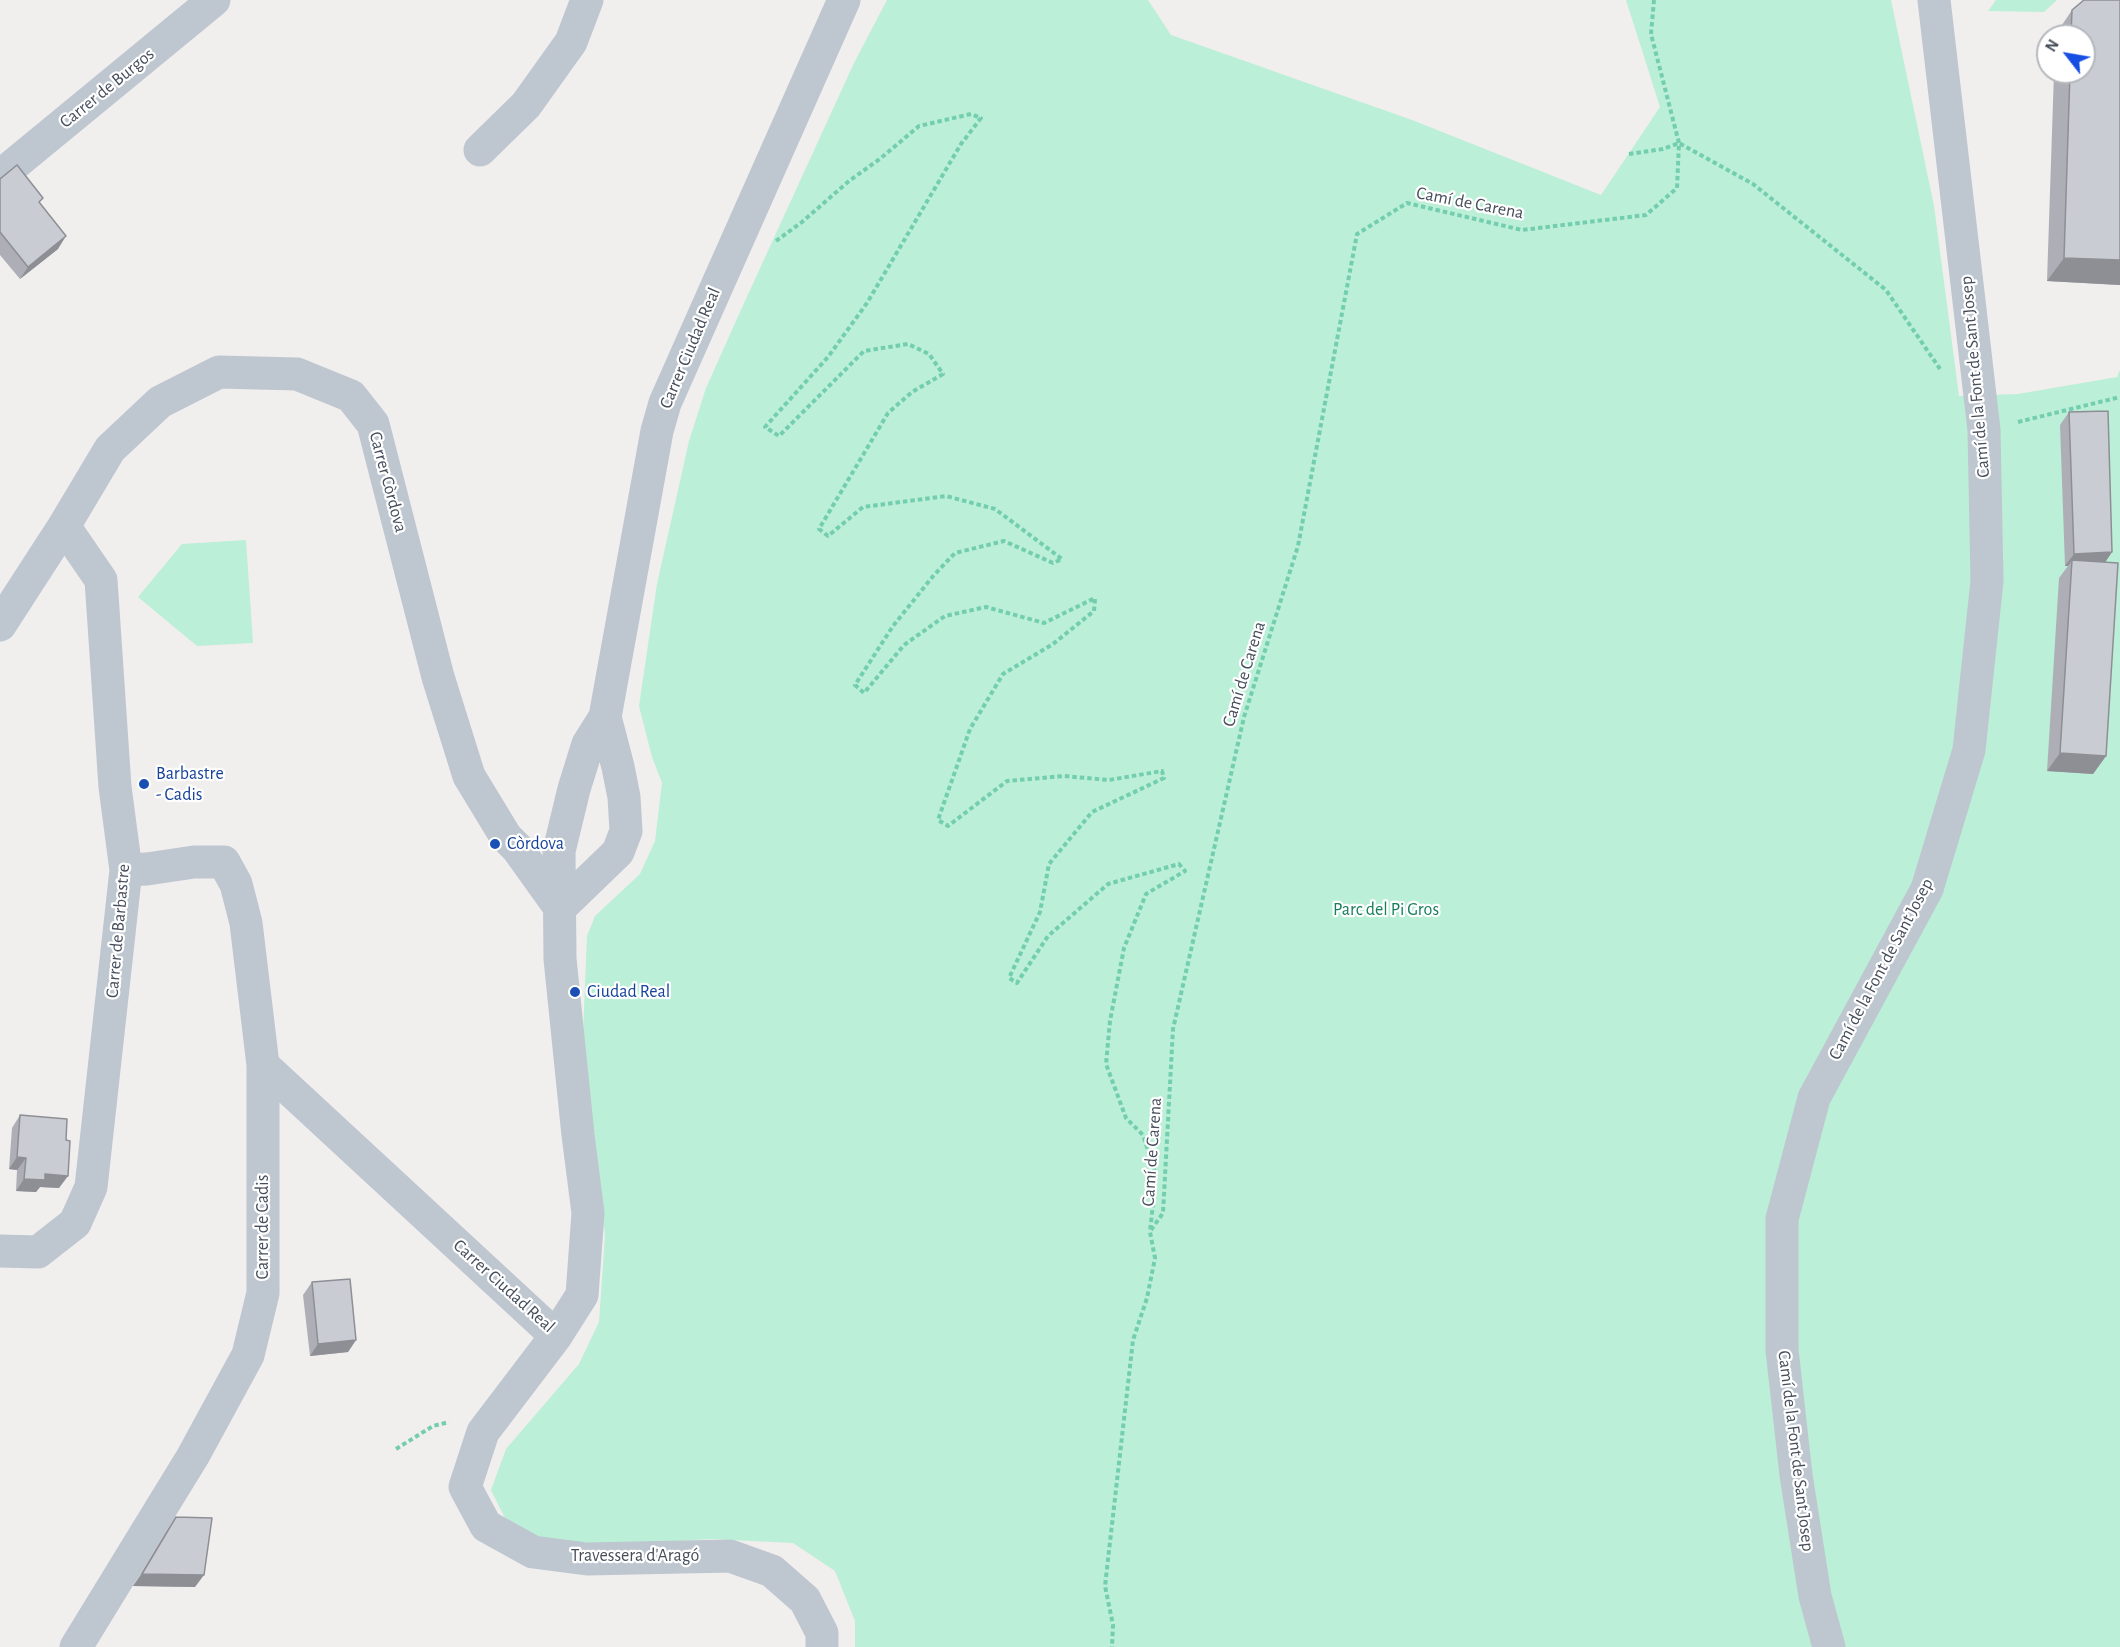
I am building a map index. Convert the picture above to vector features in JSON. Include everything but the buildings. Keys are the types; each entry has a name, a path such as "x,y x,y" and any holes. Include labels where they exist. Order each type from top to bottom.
{"street":[{"name":"Carrer de Burgos","path":"0,176 214,0"},
{"path":"480,150 526,105 539,87 571,42 587,0"},
{"name":"Carrer Ciudad Real","path":"263,1065 556,1336 582,1295 588,1212 560,959 559,851 561,841 588,744 605,717 657,431 665,403 844,0"},
{"name":"Camí de la Font de Sant Josep","path":"1829,1647 1815,1596 1796,1475 1783,1361 1782,1219 1814,1098 1927,889 1969,750 1987,581 1984,430 1935,0"},
{"name":"Carrer Còrdova","path":"0,624 64,526 110,448 160,402 219,372 297,374 351,396 373,424 438,677 469,776 506,837 517,848 560,908"},
{"name":"Carrer de Barbastre","path":"0,1251 38,1252 75,1223 91,1187 126,870 115,787 101,580 64,526"},
{"name":"Carrer Ciudad Real","path":"560,908 618,852 626,831 622,787 605,717"},
{"name":"Carrer de Cadis","path":"76,1647 193,1456 248,1355 262,1293 263,1065 246,923 236,884 224,862 194,862 126,870"},
{"name":"Travessera d'Aragó","path":"556,1336 483,1432 465,1487 486,1526 533,1552 587,1559 730,1556 772,1571 805,1600 822,1633 822,1647"}],"path":[{"name":"Camí de Carena","path":"1112,1647 1113,1624 1105,1586 1133,1340 1147,1298 1155,1258 1150,1232 1163,1213 1173,1029 1244,717 1298,546 1357,234 1407,203 1522,230 1646,215 1677,188 1679,143 1651,34 1654,0"},
{"path":"769,246 802,222 849,181 919,126 971,114 981,118 961,144 867,303 828,357 765,427 779,435 864,351 908,344 929,354 943,374 912,392 888,413 819,529 828,536 863,507 946,496 995,509 1062,559 1053,563 1004,542 955,553 934,575 886,636 855,685 864,693 904,645 945,616 986,607 1044,623 1095,598 1094,611 1053,644 1003,674 970,729 938,820 948,826 1007,781 1064,776 1109,780 1161,771 1164,778 1092,812 1049,864 1040,912 1009,978 1017,983 1048,936 1108,884 1179,864 1185,871 1146,894 1124,948 1110,1021 1106,1064 1126,1118 1143,1135 1156,1175 1150,1232"},
{"path":"1629,154 1679,143 1753,184 1886,290 1946,377"},
{"path":"1984,430 2120,397"}],"green space":[{"name":"Parc del Pi Gros","path":"887,0 1148,0 1171,35 1412,120 1601,195 1660,107 1626,0 1891,0 1934,206 1959,396 2018,394 2117,377 2120,370 2120,1647 855,1647 855,1621 835,1571 793,1543 712,1539 609,1545 536,1538 505,1518 491,1490 506,1449 579,1364 599,1322 605,1236 583,1034 587,936 595,916 640,874 655,841 662,783 652,757 639,706 657,584 689,441 706,388 740,312 854,63"},
{"path":"1996,0 2057,0 2044,12 1988,11"},
{"path":"246,540 253,643 197,646 138,597 182,544"}],"place":[{"name":"Barbastre - Cadis","path":"144,784"},
{"name":"Còrdova","path":"495,844"},
{"name":"Ciudad Real","path":"575,992"}]}
